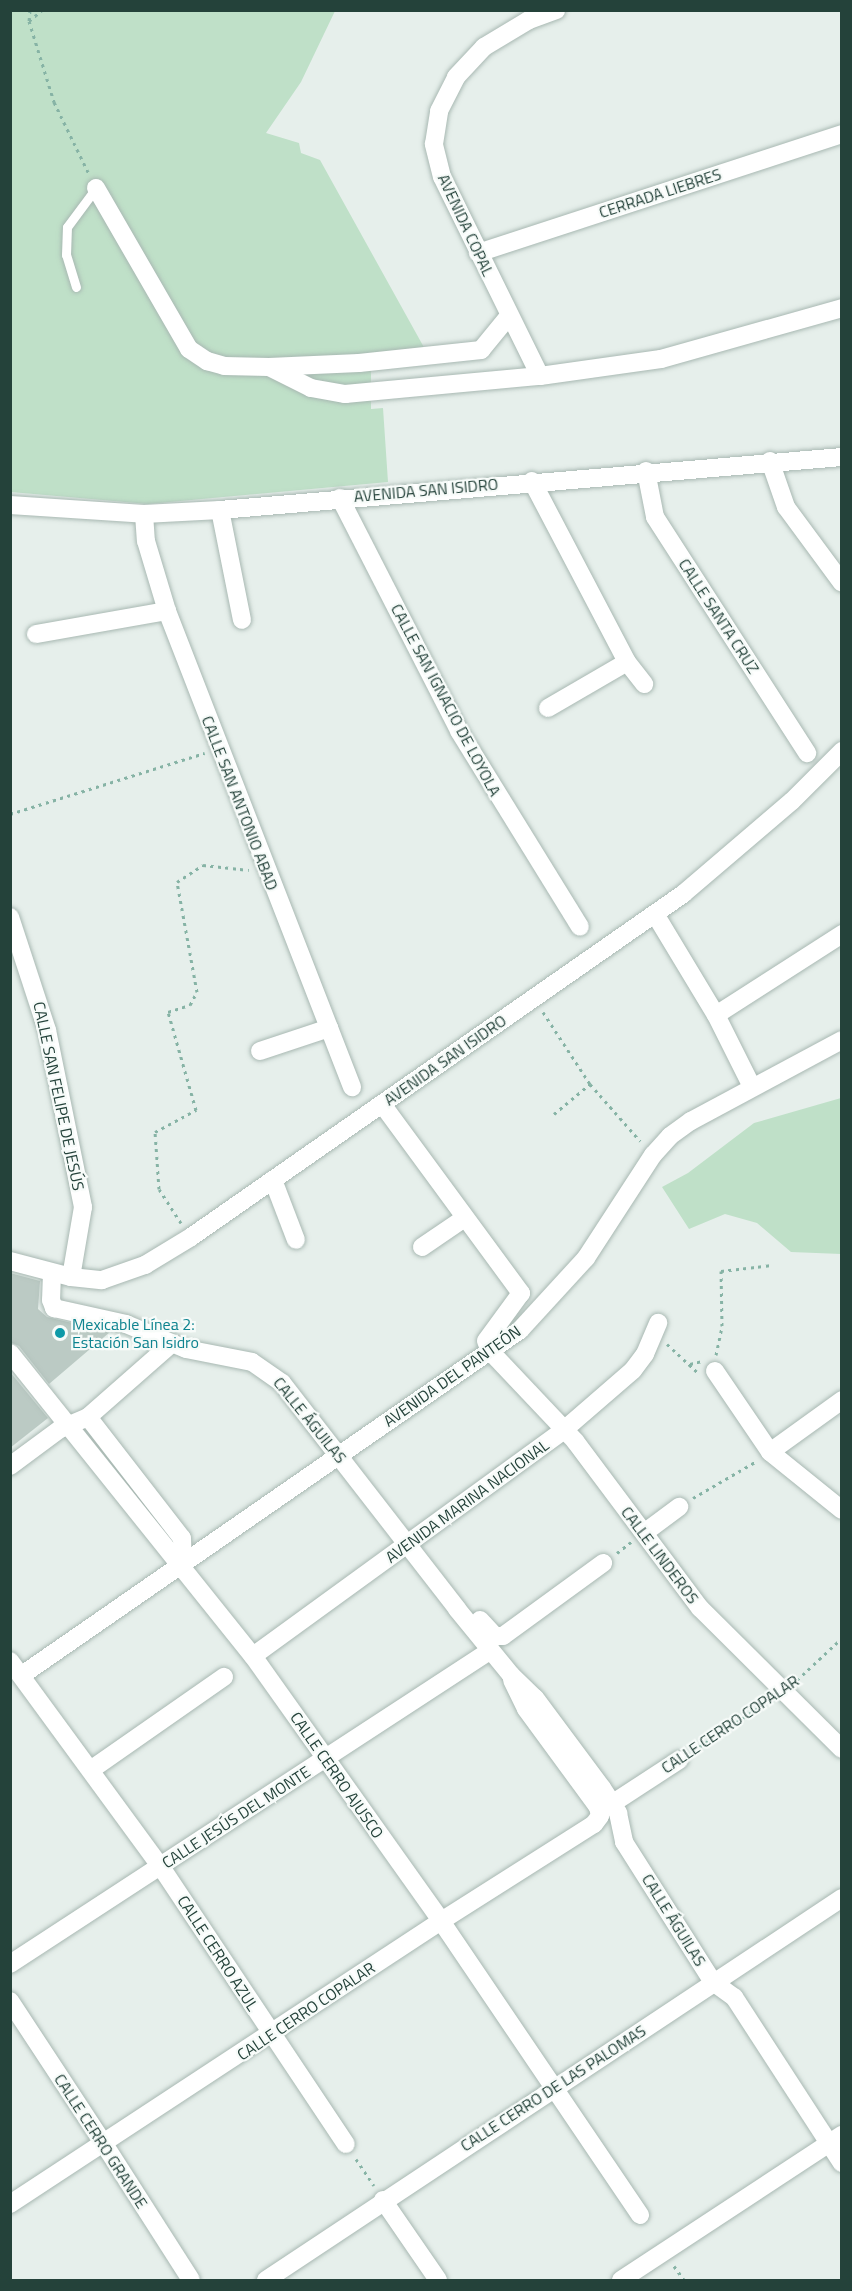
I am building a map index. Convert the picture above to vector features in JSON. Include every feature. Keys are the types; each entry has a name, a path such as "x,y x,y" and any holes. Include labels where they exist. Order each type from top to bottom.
{"street":[{"name":"AVENIDA COPAL","path":"540,376 508,317 442,177 434,144 439,111 456,77 484,47 529,20 556,10"},
{"name":"CERRADA LIEBRES","path":"478,253 842,134"},
{"path":"96,188 189,349 224,366 269,367 383,360 481,350 508,317"},
{"path":"269,367 310,388 345,394 540,376 661,359 842,308"},
{"path":"481,350 486,381"},
{"path":"383,360 387,390"},
{"name":"AVENIDA SAN ISIDRO","path":"10,505 144,514 220,510 646,471 842,457"},
{"path":"770,461 786,507 842,583"},
{"name":"CALLE SANTA CRUZ","path":"646,471 655,518 807,753"},
{"path":"532,481 627,662 644,684"},
{"name":"CALLE SAN IGNACIO DE LOYOLA","path":"340,498 459,731 580,927"},
{"path":"220,510 242,620"},
{"name":"CALLE SAN ANTONIO ABAD","path":"144,514 146,541 167,611 218,749 352,1087"},
{"path":"36,634 167,611"},
{"path":"548,708 627,662"},
{"name":"AVENIDA SAN ISIDRO","path":"10,1261 71,1277 102,1280 125,1275 191,1237 655,914 792,801 842,752"},
{"path":"655,914 716,1015 752,1087"},
{"name":"CALLE SAN FELIPE DE JESÚS","path":"10,916 47,1030 83,1207 71,1277"},
{"path":"716,1015 842,934"},
{"path":"260,1051 329,1028"},
{"name":"AVENIDA DEL PANTEÓN","path":"16,1668 183,1565 338,1454 520,1330 560,1290 586,1258 653,1155 691,1121 842,1040"},
{"path":"382,1104 464,1220 521,1293 516,1303 486,1341 490,1351"},
{"path":"273,1180 296,1240"},
{"path":"422,1247 464,1220"},
{"name":"CALLE ÁGUILAS","path":"52,1273 51,1300 54,1308 126,1324 171,1344 236,1357 267,1369 338,1454 511,1675 535,1698 613,1803 624,1842 713,1982 734,1997 835,2139 842,2163"},
{"name":"AVENIDA MARINA NACIONAL","path":"253,1656 565,1429 633,1370 645,1354 658,1323"},
{"path":"10,1466 69,1425 88,1417 171,1344"},
{"name":"CALLE LINDEROS","path":"490,1351 565,1429 700,1608 842,1749"},
{"name":"CALLE CERRO AJUSCO","path":"10,1353 183,1565 253,1656 441,1921 640,2215"},
{"path":"715,1371 770,1452 842,1510"},
{"path":"770,1452 842,1400"},
{"path":"88,1417 182,1538 183,1565"},
{"path":"644,1533 679,1507"},
{"path":"440,1587 500,1637 603,1563"},
{"name":"CALLE JESÚS DEL MONTE","path":"10,1964 491,1650"},
{"name":"CALLE CERRO AZUL","path":"16,1668 161,1866 270,2035 346,2144"},
{"name":"CALLE ÁGUILAS","path":"511,1675 526,1709 598,1807 600,1816"},
{"path":"92,1769 224,1677"},
{"name":"CALLE CERRO COPALAR","path":"613,1803 679,1761"},
{"name":"CALLE CERRO COPALAR","path":"10,2204 441,1921 594,1824 600,1816"},
{"name":"CALLE CERRO DE LAS PALOMAS","path":"266,2280 383,2200 842,1898"},
{"name":"CALLE CERRO GRANDE","path":"10,2001 104,2144 189,2280"},
{"path":"621,2280 835,2139"},
{"path":"383,2200 438,2280"}],"lane":[{"path":"76,287 66,255 67,227 96,188"}],"path":[{"path":"30,10 29,21 54,102 96,188"},
{"path":"29,21 42,10"},
{"path":"10,814 218,749"},
{"path":"191,1237 159,1189 155,1132 196,1110 168,1011 190,1005 197,992 177,882 203,866 266,871"},
{"path":"534,998 590,1083 653,1155"},
{"path":"554,1114 590,1083"},
{"path":"715,1371 713,1361 722,1326 720,1271 772,1265"},
{"path":"679,1507 770,1452"},
{"path":"603,1563 644,1533"},
{"name":"CALLE CERRO COPALAR","path":"679,1761 785,1690 842,1638"},
{"path":"346,2144 383,2200"}],"green space":[{"path":"10,11 335,11 301,82 266,133 299,143 301,153 320,160 426,351 371,369 371,409 383,408 388,482 148,504 11,492"},
{"path":"841,1098 841,1254 791,1252 757,1223 725,1214 689,1229 662,1187 688,1173 754,1123"}],"building":[{"name":"Mexicable Línea 2: Estación San Isidro","path":"10,1273 40,1281 38,1309 47,1317 110,1332 49,1384 19,1346 10,1342"},
{"path":"10,1372 48,1418 10,1448"}],"place":[{"name":"Mexicable Línea 2: Estación San Isidro","path":"60,1333"}]}
